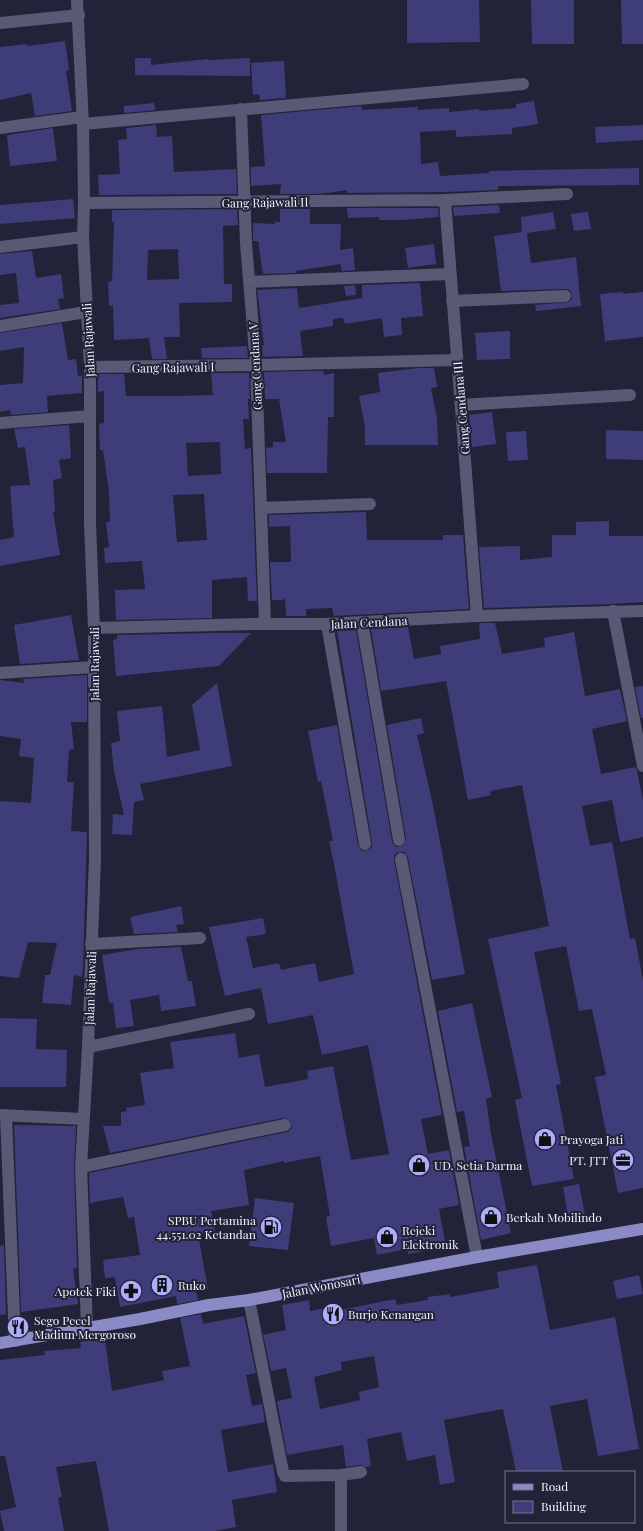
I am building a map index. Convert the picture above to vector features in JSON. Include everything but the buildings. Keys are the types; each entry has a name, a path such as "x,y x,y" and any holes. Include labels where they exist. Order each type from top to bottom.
{"main road":[{"name":"Jalan Wonosari","path":"0,1344 209,1305 249,1300 477,1257 643,1229"}],"street":[{"name":"Jalan Rajawali","path":"78,0 83,120 83,237 90,367 90,523 94,628 95,859 88,1047 81,1167 87,1328"},
{"path":"0,23 78,15"},
{"path":"0,128 83,120 241,109 523,84"},
{"name":"Gang Cendana V","path":"241,109 244,203 256,365 265,624"},
{"name":"Gang Rajawali II","path":"84,203 244,203 445,200 567,194"},
{"name":"Gang Cendana III","path":"445,200 477,616"},
{"path":"0,247 83,237"},
{"path":"249,282 450,274"},
{"path":"452,301 565,296"},
{"path":"0,326 86,312"},
{"name":"Gang Rajawali I","path":"90,367 457,360"},
{"path":"461,405 630,396"},
{"path":"0,423 90,416"},
{"path":"261,508 370,504"},
{"path":"613,611 643,766"},
{"name":"Jalan Cendana","path":"94,628 327,624 477,616 643,611"},
{"path":"362,622 399,840"},
{"path":"327,624 365,844"},
{"path":"0,673 94,667"},
{"path":"401,859 477,1257"},
{"path":"91,944 200,938"},
{"path":"88,1047 249,1014"},
{"path":"15,1342 3,1115 83,1119"},
{"path":"81,1167 284,1125"},
{"path":"249,1300 285,1476 341,1475 362,1472"},
{"path":"341,1475 341,1531"}],"place":[{"name":"Prayoga Jati","path":"545,1139"},
{"name":"PT. JTT","path":"623,1160"},
{"name":"UD. Setia Darma","path":"419,1165"},
{"name":"Berkah Mobilindo","path":"491,1217"},
{"name":"SPBU Pertamina 44.551.02 Ketandan","path":"271,1227"},
{"name":"Rejeki Elektronik","path":"387,1237"},
{"name":"Ruko","path":"162,1285"},
{"name":"Apotek Fiki","path":"131,1291"},
{"name":"Burjo Kenangan","path":"333,1314"},
{"name":"Sego Pecel Madiun Mergoroso","path":"18,1327"}]}
